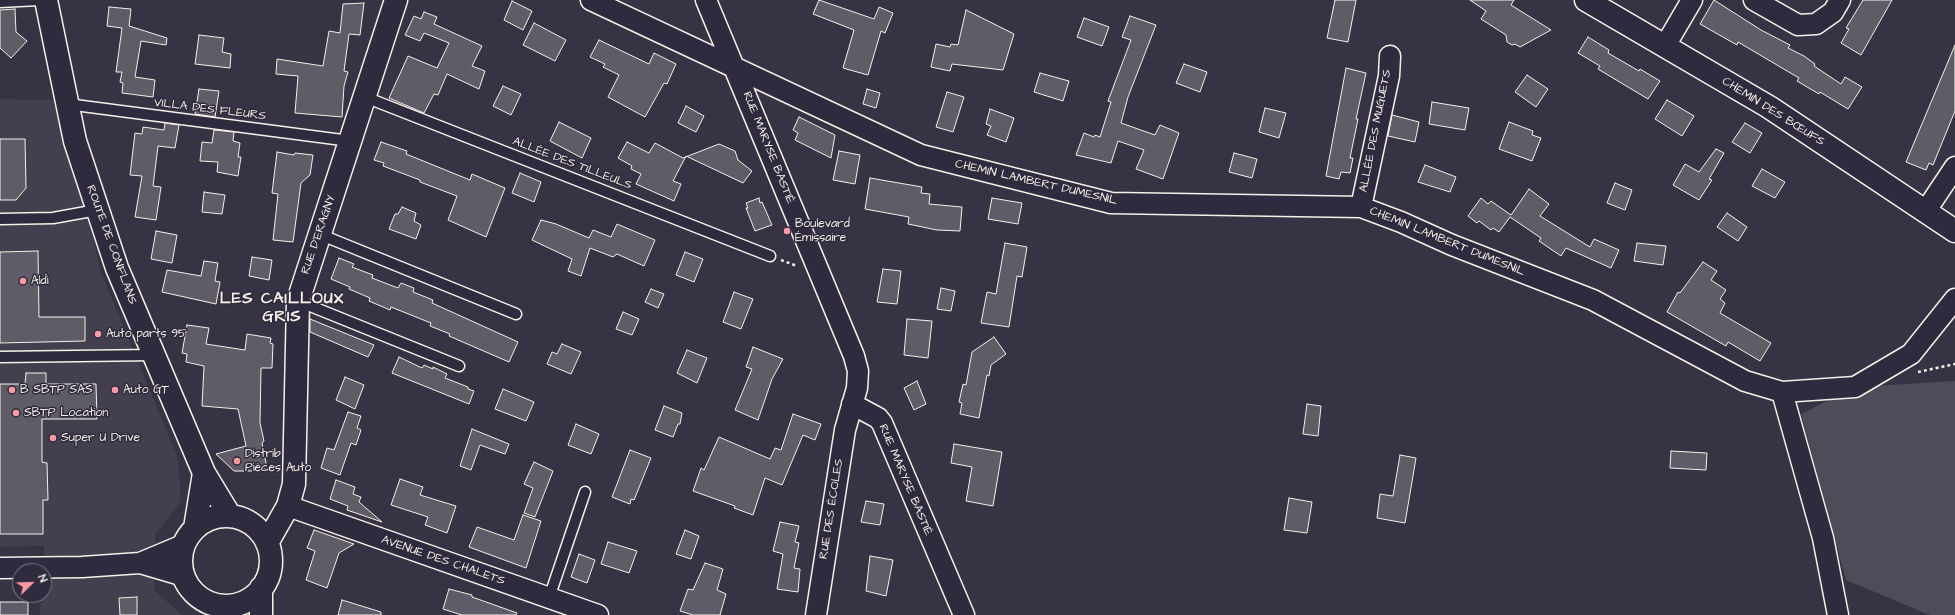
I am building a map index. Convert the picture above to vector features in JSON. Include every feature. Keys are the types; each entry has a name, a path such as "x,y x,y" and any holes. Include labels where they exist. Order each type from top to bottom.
{"main road":[{"name":"RUE D'ERAGNY","path":"267,543 288,506 294,484 298,301 396,0"},
{"name":"CHEMIN DES BŒUFS","path":"1586,0 1769,107 1955,231"},
{"name":"ROUTE DE CONFLANS","path":"44,2 75,141 117,268 204,473 230,516"},
{"path":"189,537 206,520 218,516 242,518 252,524 261,533 271,554 267,578 261,588 250,599 224,610 198,596 189,587 184,576 181,561 189,537 204,473"},
{"path":"261,588 261,615"}],"street":[{"name":"CHEMIN LAMBERT DUMESNIL","path":"591,0 921,155 1111,203 1361,207 1401,222 1452,245 1593,300 1745,381 1782,392 1855,387 1911,354 1955,299"},
{"name":"RUE MARYSE BASTIÉ","path":"706,0 854,356 858,371 857,388 852,404 878,418 882,423 964,615"},
{"path":"1664,46 1692,0"},
{"path":"1754,0 1798,25 1816,24 1833,12 1840,0"},
{"name":"ALLÉE DES MUGUETS","path":"1361,207 1389,76 1390,56"},
{"path":"1926,212 1955,167"},
{"path":"1782,392 1822,538 1838,615"},
{"name":"RUE DES ÉCOLES","path":"816,615 845,430 852,404"},
{"name":"AVENUE DES CHALETS","path":"288,506 598,615"},
{"path":"140,563 189,537"},
{"path":"0,568 82,567 140,563 184,576"}],"lane":[{"path":"0,2 44,2"},
{"name":"ALLÉE DES TILLEULS","path":"365,97 770,256"},
{"name":"VILLA DES FLEURS","path":"67,104 350,141"},
{"path":"0,219 53,218 97,210"},
{"path":"319,234 516,314"},
{"path":"298,301 459,366"},
{"path":"0,358 154,355"},
{"path":"549,598 585,492"}],"shaded area":[{"path":"0,99 56,100 67,154 95,242 100,270 178,458 181,501 155,535 154,590 182,615 40,615 41,603 52,603 52,563 43,563 44,546 0,547"},
{"path":"1955,381 1955,615 1930,615 1846,580 1801,414 1855,387"}],"building":[{"path":"819,0 874,19 879,7 893,13 885,33 881,31 868,75 843,68 854,30 813,14"},
{"path":"1335,0 1356,0 1348,42 1327,38"},
{"path":"1470,0 1514,0 1511,5 1551,30 1520,47 1515,44 1512,45 1507,42 1506,35 1481,19 1486,11"},
{"path":"1714,0 1761,30 1790,45 1788,48 1804,56 1815,64 1814,66 1841,84 1845,77 1862,87 1848,109 1820,92 1819,94 1797,81 1799,78 1738,42 1737,45 1700,24"},
{"path":"1863,0 1892,0 1861,55 1841,43 1849,29 1846,28"},
{"path":"512,1 532,11 523,30 504,20"},
{"path":"364,3 360,35 349,34 344,71 348,72 344,86 342,117 295,113 298,76 276,74 277,59 323,66 329,31 340,33 343,4"},
{"path":"109,7 131,9 129,26 167,38 166,45 141,41 135,77 155,80 153,97 122,93 123,83 120,82 122,72 116,72 122,28 107,26"},
{"path":"15,9 16,32 27,41 11,58 0,48 0,10"},
{"path":"966,10 1014,34 1003,70 952,64 950,71 931,67 936,44 950,47 951,44 958,45"},
{"path":"424,12 437,17 434,24 482,46 472,66 485,71 479,89 447,74 438,95 434,94 424,113 389,98 408,56 437,68 449,43 424,33 420,41 405,35 414,16 421,19"},
{"path":"1130,16 1156,25 1128,97 1121,123 1155,135 1160,125 1179,133 1163,179 1136,169 1144,150 1118,141 1111,163 1076,155 1084,133 1094,137 1095,135 1100,137 1111,102 1108,101 1131,40 1122,37"},
{"path":"1084,18 1109,27 1102,46 1077,37"},
{"path":"534,23 566,40 555,61 523,45"},
{"path":"199,35 224,38 222,52 231,54 230,68 195,64"},
{"path":"1588,37 1609,50 1608,53 1660,81 1648,99 1598,69 1600,66 1578,53"},
{"path":"599,40 649,64 654,53 676,64 667,84 664,83 645,117 608,97 619,75 603,67 605,64 590,57"},
{"path":"1955,45 1955,111 1933,165 1929,163 1926,170 1906,162"},
{"path":"1184,64 1207,72 1200,92 1176,83"},
{"path":"1346,68 1366,73 1356,119 1358,119 1350,158 1353,158 1350,173 1341,172 1339,179 1326,176"},
{"path":"1040,73 1069,81 1063,101 1034,92"},
{"path":"1527,75 1548,89 1536,107 1515,92"},
{"path":"503,86 521,94 511,115 493,106"},
{"path":"199,89 219,91 215,117 195,114"},
{"path":"867,89 880,93 876,108 863,104"},
{"path":"947,92 964,97 953,132 936,127"},
{"path":"1667,100 1694,116 1682,136 1655,119"},
{"path":"1432,102 1469,108 1465,130 1429,124"},
{"path":"686,106 704,116 696,132 678,123"},
{"path":"1265,108 1286,113 1279,138 1259,132"},
{"path":"990,109 1014,118 1006,142 987,135 991,126 986,124"},
{"path":"1392,115 1419,122 1415,142 1388,136"},
{"path":"799,117 835,135 831,158 795,140 798,133 793,130"},
{"path":"559,122 591,138 582,158 550,141"},
{"path":"1509,122 1533,131 1532,135 1541,138 1532,161 1499,149"},
{"path":"165,123 179,125 175,148 158,146 153,186 161,187 156,220 135,217 142,176 130,175 135,133 142,134 143,127 164,130"},
{"path":"1745,123 1762,133 1750,153 1732,142"},
{"path":"214,130 234,132 233,141 240,143 238,157 241,157 238,176 217,172 218,162 200,161 202,142 212,143"},
{"path":"0,139 25,139 26,188 16,200 0,200"},
{"path":"381,142 407,151 406,154 470,180 472,174 505,188 486,237 448,220 457,196 383,166 384,163 374,160"},
{"path":"627,142 649,153 655,143 683,158 685,157 673,181 681,184 674,201 636,184 641,174 631,169 632,166 618,158"},
{"path":"719,144 735,151 738,160 752,171 743,183 687,156"},
{"path":"1716,149 1724,153 1709,179 1712,180 1699,200 1673,185 1685,164 1699,172"},
{"path":"839,151 860,155 855,184 833,180"},
{"path":"277,152 294,155 295,153 313,155 310,175 301,183 293,242 273,240 278,194 272,193"},
{"path":"1234,153 1257,159 1252,178 1229,172"},
{"path":"1425,165 1456,177 1450,192 1418,182"},
{"path":"1762,169 1785,182 1775,198 1752,186"},
{"path":"520,173 541,182 534,202 512,193"},
{"path":"870,178 922,187 921,193 930,194 929,204 962,207 960,231 937,230 908,224 909,217 865,209"},
{"path":"1615,183 1632,190 1625,210 1607,203"},
{"path":"1529,189 1549,204 1540,216 1590,247 1594,239 1619,250 1611,268 1566,248 1561,256 1539,241 1541,238 1510,217 1499,232 1493,228 1491,230 1479,221 1477,223 1468,216 1481,198 1488,204 1491,201 1511,215"},
{"path":"204,192 225,195 222,214 202,212"},
{"path":"759,198 760,203 762,202 772,225 755,231 746,208 748,208 746,203"},
{"path":"992,198 1022,203 1018,224 988,219"},
{"path":"402,207 416,213 414,221 421,225 416,239 389,229 395,214 398,214"},
{"path":"1727,213 1747,227 1738,241 1717,227"},
{"path":"541,220 556,224 589,238 593,230 611,237 617,224 655,240 644,266 617,254 613,257 590,248 581,276 568,271 572,259 532,240"},
{"path":"156,231 177,235 172,263 151,259"},
{"path":"1005,243 1027,247 1022,277 1017,276 1009,327 981,323 987,292 996,294"},
{"path":"1637,243 1666,246 1663,265 1634,261"},
{"path":"38,251 39,317 85,317 85,341 0,343 0,252"},
{"path":"685,252 703,259 694,282 676,275"},
{"path":"252,257 272,260 269,280 249,276"},
{"path":"339,258 354,264 352,267 373,275 372,278 398,288 401,283 414,288 413,292 433,300 432,303 518,342 509,362 449,336 450,334 430,326 431,323 391,307 390,310 369,301 370,298 331,279"},
{"path":"204,261 218,263 215,281 220,282 216,304 162,292 167,270 201,276"},
{"path":"1703,262 1717,271 1711,280 1726,290 1720,299 1725,303 1720,313 1771,343 1760,361 1728,342 1726,346 1667,312 1678,292 1680,293"},
{"path":"883,269 901,271 897,304 877,302"},
{"path":"941,288 955,291 951,311 937,309"},
{"path":"651,289 664,294 658,308 645,302"},
{"path":"734,292 753,299 741,329 723,322"},
{"path":"623,312 639,319 632,335 616,329"},
{"path":"310,319 374,345 368,357 310,332"},
{"path":"907,319 932,321 928,358 904,355"},
{"path":"187,325 209,328 206,344 245,350 247,334 271,338 270,343 273,344 272,368 261,368 260,423 267,468 251,471 234,471 216,454 246,446 238,409 202,406 204,366 186,362 187,354 182,353"},
{"path":"994,337 1006,354 991,365 989,376 987,375 979,418 960,414 962,403 959,402 963,384 966,385 972,352"},
{"path":"562,344 581,352 571,374 547,364 552,352 557,354"},
{"path":"753,347 783,359 772,379 758,420 735,410 752,369 746,367"},
{"path":"687,350 707,358 697,383 677,373"},
{"path":"399,357 422,368 424,365 433,369 433,367 447,374 445,378 474,391 469,404 392,373"},
{"path":"26,373 46,373 46,384 96,384 97,419 42,419 42,462 47,463 48,500 43,500 43,534 0,534 0,384 25,384"},
{"path":"345,377 364,385 355,409 336,400"},
{"path":"917,381 926,404 914,410 904,388"},
{"path":"503,389 534,402 526,421 495,409"},
{"path":"1307,404 1321,406 1318,436 1303,434"},
{"path":"664,406 682,413 680,424 678,424 673,437 655,430"},
{"path":"348,412 361,416 357,428 361,430 356,445 351,443 340,475 321,468 327,448 334,450"},
{"path":"793,414 821,424 815,440 803,435 782,485 765,478 753,515 734,508 735,506 693,491 701,468 704,470 719,437 770,459 775,448 781,450"},
{"path":"576,424 599,434 591,454 568,445"},
{"path":"472,429 509,444 505,454 480,445 471,470 460,466"},
{"path":"954,444 1002,452 993,506 966,501 972,467 951,463"},
{"path":"630,450 651,458 634,500 631,499 630,504 612,497"},
{"path":"1671,451 1707,453 1706,470 1670,468"},
{"path":"1400,455 1416,458 1405,523 1377,518 1380,494 1393,496"},
{"path":"534,462 553,471 535,517 524,513 533,488 524,484"},
{"path":"400,479 423,487 420,495 456,506 447,533 425,525 428,517 391,505"},
{"path":"336,480 355,487 353,494 361,497 359,502 382,522 347,510 348,506 330,499"},
{"path":"1289,498 1312,502 1307,533 1284,530"},
{"path":"866,501 884,504 880,525 861,522"},
{"path":"523,515 541,521 526,568 469,547 477,527 514,540"},
{"path":"780,522 799,526 795,542 799,543 794,568 800,569 798,592 777,589 783,554 773,551"},
{"path":"314,530 354,544 339,553 327,588 306,580 315,551 307,548"},
{"path":"685,530 699,536 691,559 676,554"},
{"path":"608,542 637,551 629,573 601,564"},
{"path":"579,554 595,560 587,583 571,577"},
{"path":"870,556 893,560 886,596 866,591"},
{"path":"705,563 723,569 717,590 726,594 720,615 693,615 680,611 688,589 693,590"},
{"path":"449,589 472,595 472,597 517,613 516,615 462,615 443,609"},
{"path":"137,597 137,615 120,615 119,598"},
{"path":"342,600 381,612 381,615 338,615"},
{"path":"0,602 28,603 28,615 0,615"}],"place":[{"name":"Boulevard Émissaire","path":"787,231"},
{"name":"Aldi","path":"23,281"},
{"name":"Auto parts 95","path":"98,334"},
{"name":"B SBTP SAS","path":"12,390"},
{"name":"Auto GT","path":"115,390"},
{"name":"SBTP Location","path":"16,413"},
{"name":"Super U Drive","path":"53,438"},
{"name":"Distrib Pièces Auto","path":"237,461"}],"district":[{"name":"LES CAILLOUX GRIS","path":"282,309"}]}
